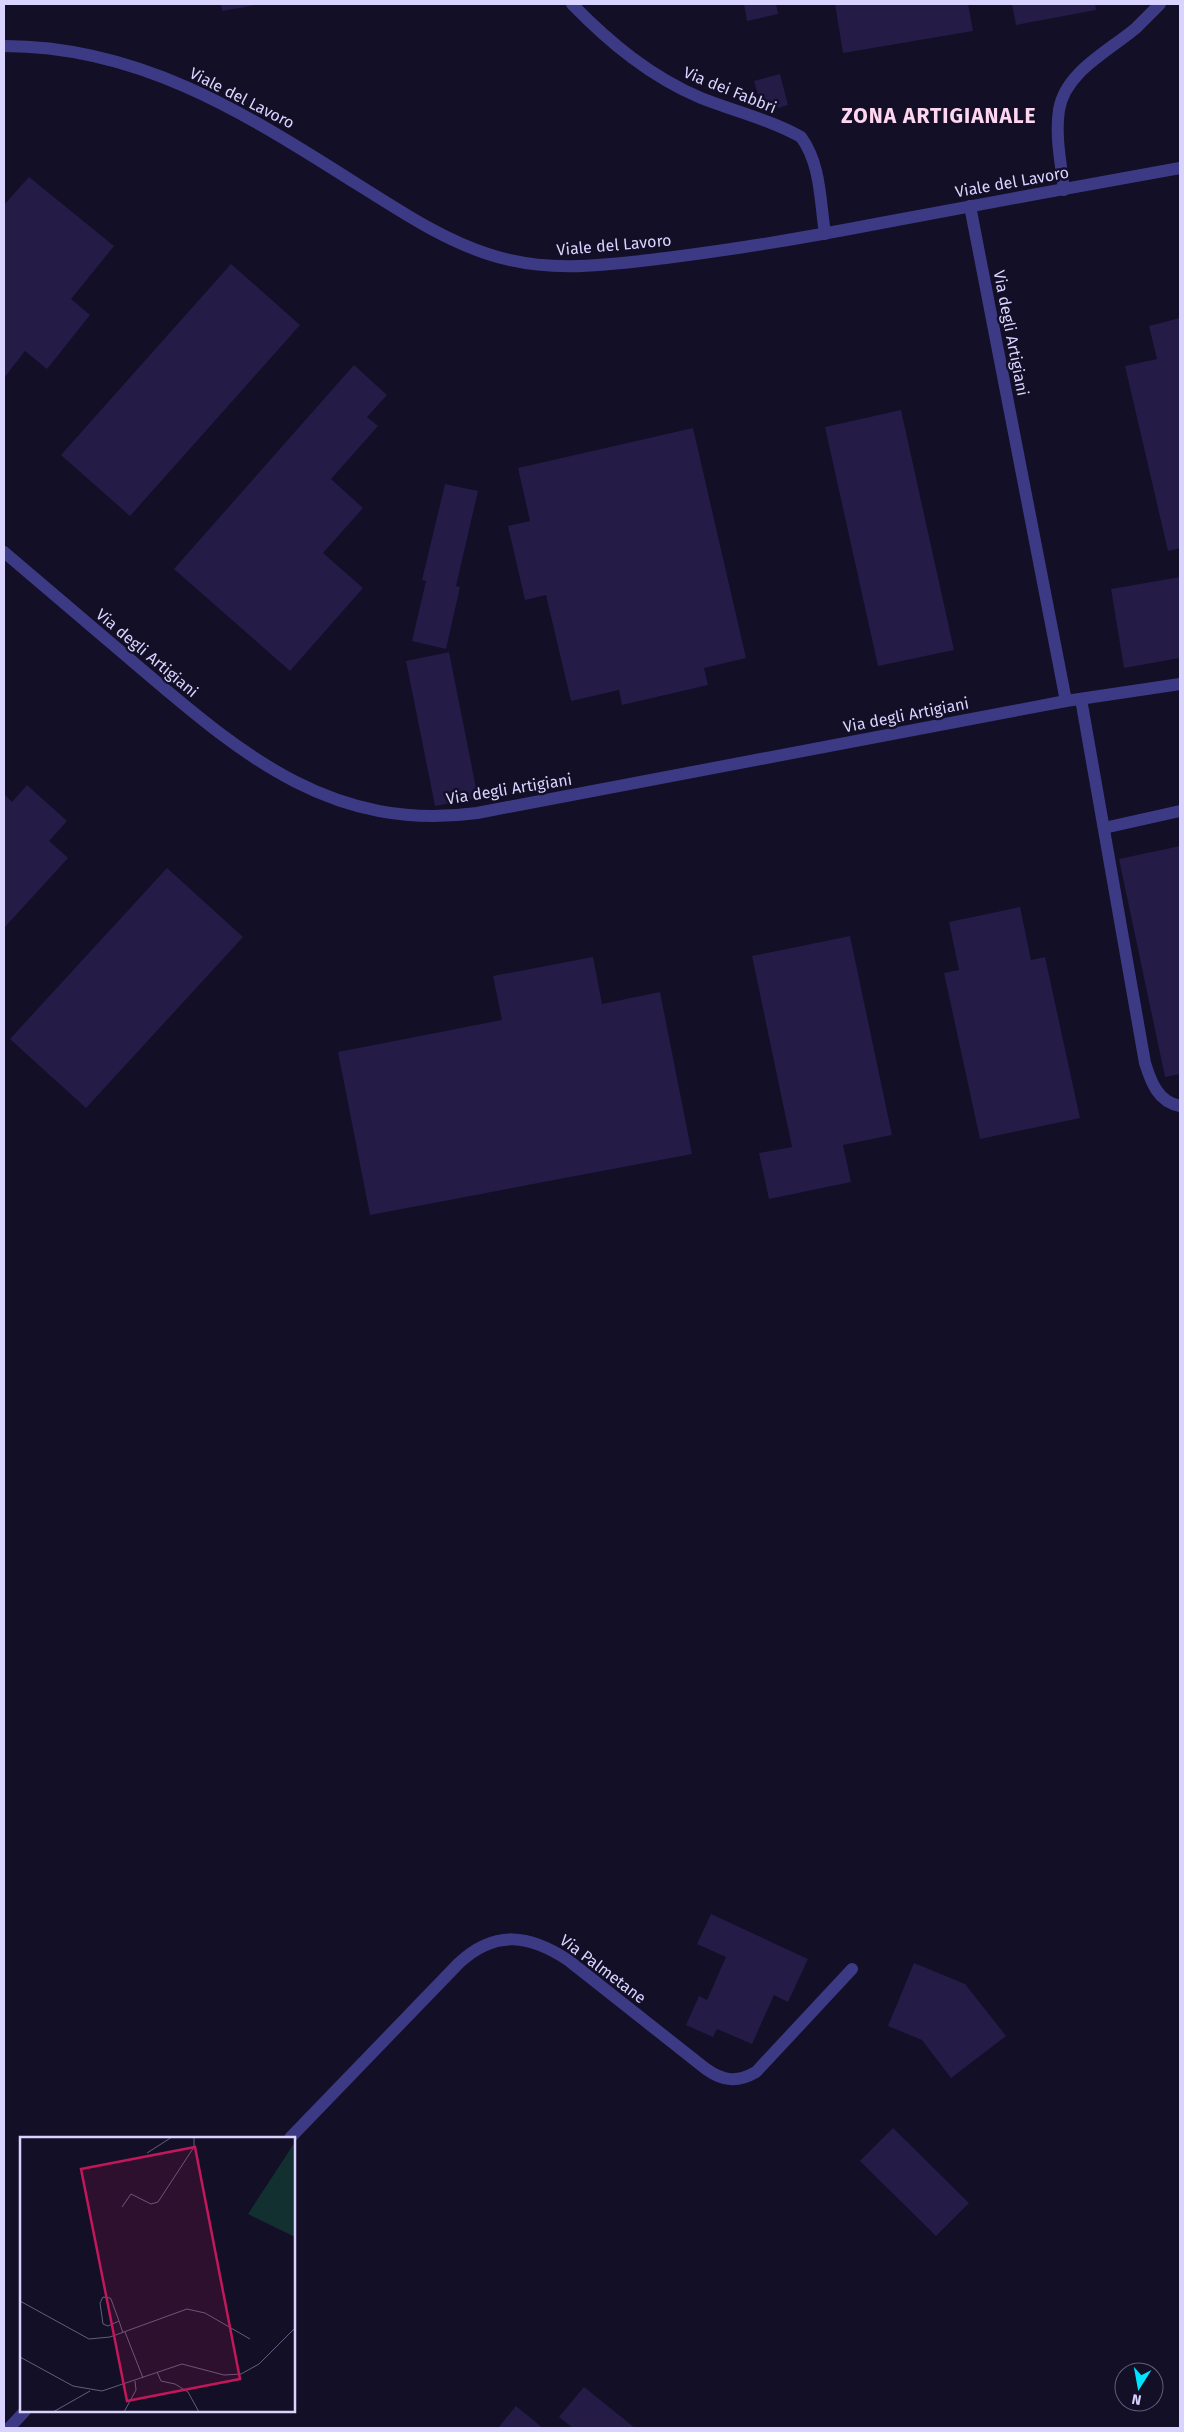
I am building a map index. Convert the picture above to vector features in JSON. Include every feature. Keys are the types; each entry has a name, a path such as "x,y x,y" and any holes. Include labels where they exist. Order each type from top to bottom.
{"street":[{"name":"Via dei Fabbri","path":"572,4 600,32 658,76 699,97 801,137 808,146 816,168 825,234"},
{"path":"1064,190 1058,131 1064,95 1078,75 1136,27 1160,4"},
{"name":"Viale del Lavoro","path":"4,46 43,47 86,54 147,71 185,86 264,125 441,235 475,250 518,262 551,267 587,267 743,249 1180,168"},
{"name":"Via degli Artigiani","path":"970,206 1066,701"},
{"name":"Via degli Artigiani","path":"4,552 240,750 310,789 355,805 396,814 444,816 485,811 1066,701 1180,684"},
{"path":"1081,699 1145,1063 1148,1075 1160,1095 1165,1100 1180,1106"},
{"path":"1104,828 1180,811"},
{"name":"Via Palmetane","path":"291,2137 459,1963 469,1954 489,1943 515,1939 548,1947 568,1960 706,2069 729,2080 738,2080 756,2072 852,1969"},
{"path":"9,2428 24,2412"}],"building":[{"path":"221,4 256,4 256,5 222,11"},
{"path":"744,4 776,4 778,14 747,21"},
{"path":"835,4 968,4 973,31 843,53"},
{"path":"1012,4 1095,4 1096,10 1016,25"},
{"path":"780,74 788,105 763,112 754,81"},
{"path":"29,177 114,246 71,299 90,315 47,369 25,351 4,378 4,205"},
{"path":"231,264 300,325 130,516 61,455"},
{"path":"1180,318 1180,548 1168,551 1125,366 1157,359 1149,326"},
{"path":"354,365 387,395 367,417 378,426 331,479 363,508 323,553 363,588 290,671 174,569"},
{"path":"901,410 954,650 878,666 825,427"},
{"path":"693,428 746,658 704,668 708,685 622,705 619,690 571,701 546,595 525,600 508,526 530,521 518,468"},
{"path":"445,484 478,491 456,586 460,587 446,649 412,641 426,581 422,580"},
{"path":"1180,577 1180,658 1124,668 1111,589"},
{"path":"449,652 478,798 435,806 406,661"},
{"path":"27,785 67,821 49,841 68,858 4,928 4,794 12,802"},
{"path":"1180,846 1180,1074 1165,1077 1119,859"},
{"path":"167,868 243,937 86,1108 10,1039"},
{"path":"1020,907 1031,960 1045,957 1080,1118 980,1139 944,973 959,970 949,922"},
{"path":"850,936 892,1135 843,1145 851,1182 769,1199 759,1153 792,1147 752,956"},
{"path":"593,957 602,1004 660,992 692,1154 370,1215 338,1052 502,1020 493,976"},
{"path":"711,1914 808,1959 788,2002 774,1995 752,2044 717,2029 713,2037 686,2025 699,1996 707,2000 726,1957 697,1944"},
{"path":"914,1963 965,1984 1006,2036 951,2078 922,2040 888,2026"},
{"path":"893,2128 969,2203 936,2236 860,2161"},
{"path":"584,2387 635,2428 573,2428 559,2417"},
{"path":"516,2406 543,2428 498,2428"}],"district":[{"name":"ZONA ARTIGIANALE","path":"939,116"}]}
